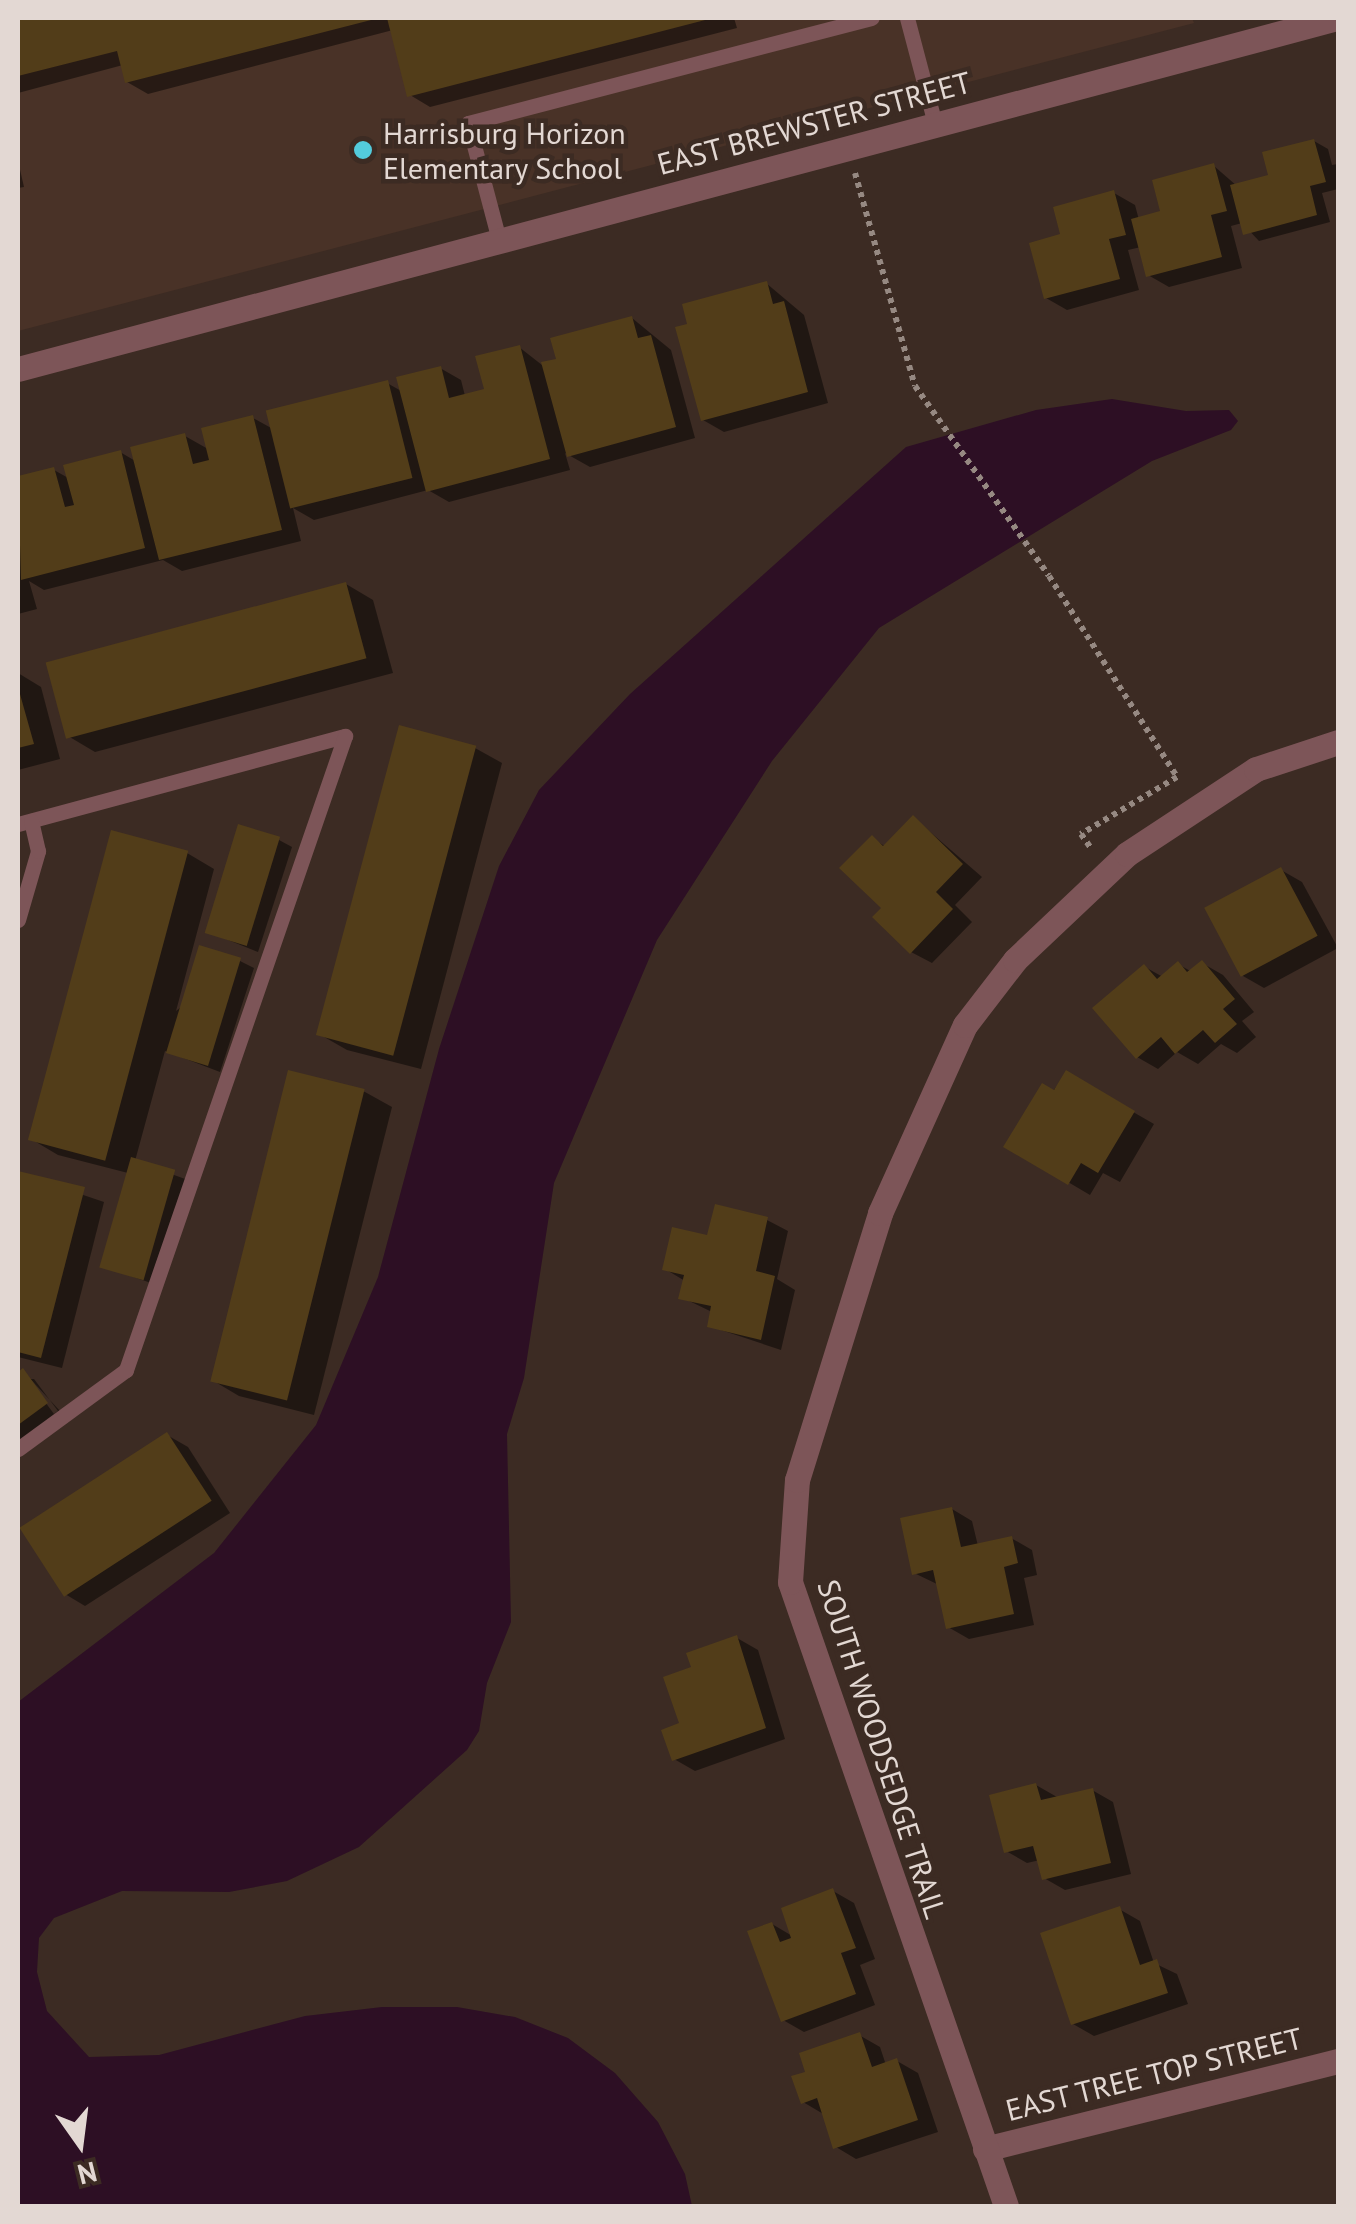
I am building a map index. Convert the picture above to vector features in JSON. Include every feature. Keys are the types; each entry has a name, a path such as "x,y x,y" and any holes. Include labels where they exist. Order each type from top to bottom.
{"street":[{"name":"EAST BREWSTER STREET","path":"18,370 934,124 1276,25 1337,18"},
{"name":"SOUTH WOODSEDGE TRAIL","path":"1006,2206 790,1582 797,1480 880,1213 932,1086 965,1025 1015,960 1107,873 1192,806 1256,768 1338,742"},
{"name":"EAST TREE TOP STREET","path":"985,2149 1338,2061"}],"lane":[{"path":"498,240 468,124 872,18"},
{"path":"906,18 934,124"},
{"path":"18,920 38,852 24,823 345,736 126,1370 18,1449"}],"path":[{"path":"848,147 915,386 1048,576 1177,778 1081,834 1107,873"}],"shaded area":[{"name":"Harrisburg Horizon Elementary School","path":"18,18 1192,18 1194,23 18,331"},
{"path":"1112,399 1186,411 1229,410 1238,421 1231,430 1152,461 879,628 772,761 657,940 554,1183 524,1378 507,1434 511,1622 487,1683 479,1731 467,1750 359,1847 287,1881 229,1892 122,1891 54,1918 39,1938 37,1972 47,2011 89,2057 159,2055 305,2016 382,2007 457,2007 515,2017 568,2038 615,2073 658,2122 685,2174 692,2206 18,2206 18,1702 214,1553 316,1425 378,1277 439,1049 499,866 539,790 630,694 906,447 1036,410"}],"building":[{"path":"18,18 375,19 125,83 117,51 18,76"},
{"path":"387,18 709,18 709,19 407,97"},
{"path":"1314,139 1326,182 1310,186 1317,215 1243,235 1230,185 1268,175 1262,152"},
{"path":"1214,163 1227,211 1211,215 1222,257 1146,277 1131,219 1160,211 1152,180"},
{"path":"1114,190 1126,235 1109,239 1120,279 1044,299 1029,243 1060,234 1053,207"},
{"path":"767,281 773,304 784,301 808,392 701,421 675,327 687,324 682,304"},
{"path":"632,316 638,338 651,335 676,427 567,457 541,362 556,359 550,338"},
{"path":"520,345 550,459 426,492 396,377 441,366 449,398 484,389 475,356"},
{"path":"388,380 412,478 290,508 266,410"},
{"path":"253,415 282,530 159,560 130,447 185,433 193,464 209,460 201,428"},
{"path":"121,450 145,548 21,580 18,476 54,467 65,507 74,505 63,465"},
{"path":"346,582 366,658 66,739 46,662"},
{"path":"18,687 34,744 18,748"},
{"path":"399,725 476,746 393,1056 316,1035"},
{"path":"913,815 963,864 936,892 953,909 910,954 872,917 881,908 839,868 872,835 883,846"},
{"path":"238,824 280,837 247,946 205,933"},
{"path":"111,830 188,851 105,1161 28,1140"},
{"path":"1281,867 1318,936 1241,977 1204,908"},
{"path":"199,945 241,958 208,1066 166,1053"},
{"path":"1202,960 1235,999 1223,1009 1237,1024 1215,1043 1203,1030 1175,1054 1161,1037 1136,1059 1092,1008 1144,964 1157,979 1178,961 1187,972"},
{"path":"288,1070 365,1089 287,1401 210,1381"},
{"path":"1066,1070 1135,1111 1098,1173 1081,1163 1068,1185 1003,1147 1042,1083 1054,1090"},
{"path":"131,1157 175,1170 144,1280 99,1268"},
{"path":"18,1171 85,1187 41,1358 18,1352"},
{"path":"715,1204 768,1217 756,1271 775,1276 761,1340 707,1327 711,1306 678,1299 684,1275 662,1270 672,1227 707,1235"},
{"path":"23,1368 48,1403 18,1425 18,1372"},
{"path":"167,1432 212,1501 64,1597 19,1528"},
{"path":"952,1507 961,1547 1012,1536 1018,1563 1004,1567 1014,1614 946,1629 933,1570 912,1575 900,1518"},
{"path":"737,1635 766,1728 672,1761 661,1730 679,1723 663,1677 691,1667 686,1653"},
{"path":"1036,1783 1041,1800 1093,1788 1111,1863 1042,1880 1033,1846 1004,1853 989,1795"},
{"path":"833,1888 856,1948 841,1953 856,1994 781,2022 747,1931 772,1922 780,1942 791,1938 781,1908"},
{"path":"1120,1906 1140,1965 1157,1959 1168,1993 1071,2025 1040,1933"},
{"path":"860,2032 872,2067 897,2058 918,2120 833,2149 817,2098 801,2104 791,2076 805,2072 799,2053"}],"place":[{"name":"Harrisburg Horizon Elementary School","path":"363,150"}]}
